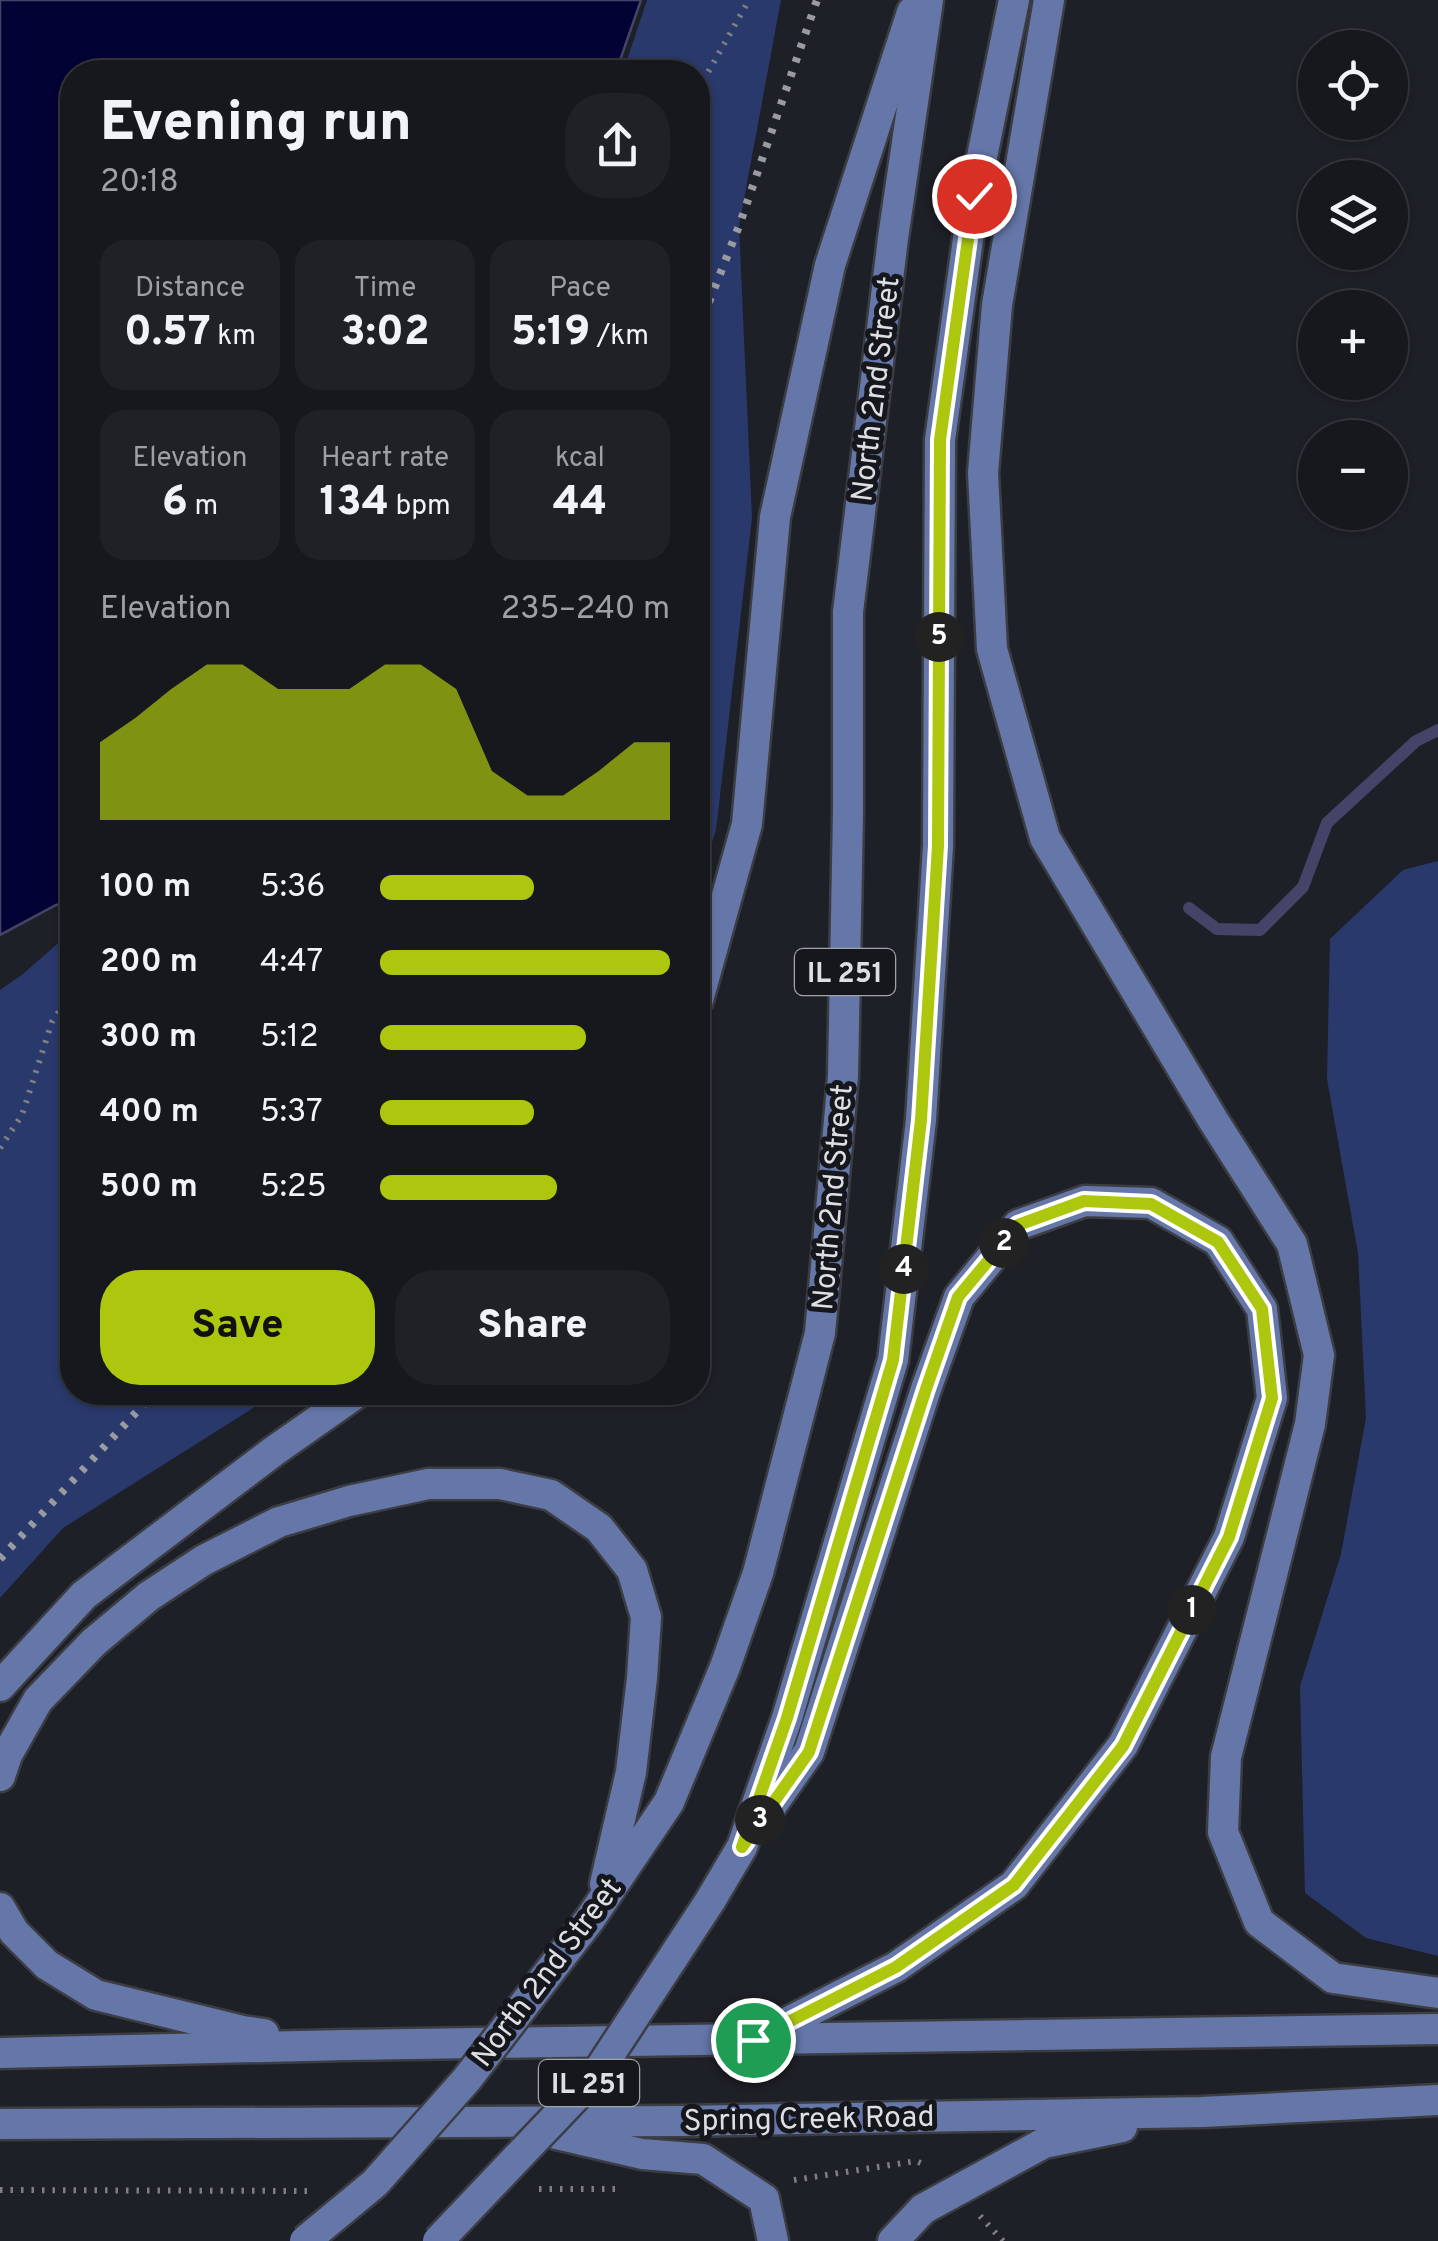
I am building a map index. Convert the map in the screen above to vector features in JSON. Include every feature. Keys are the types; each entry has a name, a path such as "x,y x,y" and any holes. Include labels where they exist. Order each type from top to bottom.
{"main road":[{"path":"710,958 748,824 775,517 830,265 916,0"},
{"name":"North 2nd Street","path":"305,2241 375,2183 467,2079 596,1910 669,1802 725,1667 758,1573 820,1333 842,1076 848,612 893,238 928,0"},
{"name":"IL 251","path":"438,2241 596,2075 742,1847 787,1718 893,1360 921,1120 938,846 940,440 974,196 1014,0"},
{"path":"1048,0 997,305 983,474 992,649 1045,838 1184,1074 1292,1244 1319,1355 1310,1424 1226,1757 1223,1832 1259,1922 1334,1978 1438,1994"},
{"path":"742,1847 809,1752 958,1297 1018,1225 1084,1201 1151,1204 1218,1242 1262,1309 1272,1398 1229,1537 1123,1746 1014,1885 896,1967 753,2040"},
{"path":"0,1686 84,1595 339,1405"},
{"path":"0,1776 7,1755 38,1700 94,1642 150,1596 204,1560 279,1522 349,1500 428,1484 500,1484 551,1495 599,1528 632,1570 646,1617 632,1772 596,1910"},
{"path":"0,1908 14,1932 46,1965 96,1995 242,2031 346,2045"},
{"path":"0,2054 1438,2029"},
{"name":"Spring Creek Road","path":"4,2125 680,2121 1202,2112 1438,2100"},
{"path":"893,2241 922,2209 1044,2142 1202,2112"},
{"path":"504,2122 642,2154 702,2160 764,2199 773,2241"}],"path":[{"path":"710,69 749,0"},
{"path":"0,1148 22,1116 52,1022 60,1010"}],"shaded area":[{"path":"0,0 641,0 620,60 60,60 60,904 0,935"},
{"path":"647,0 781,0 739,226 752,518 716,830 710,848 710,60 627,60"},
{"path":"1438,861 1438,1956 1366,1938 1305,1893 1300,1686 1341,1554 1366,1418 1358,1253 1327,1079 1330,939 1403,870"},
{"path":"60,942 60,1405 258,1405 63,1528 0,1598 0,990"}],"waterway":[{"path":"1189,908 1217,929 1260,930 1303,887 1327,823 1416,741 1438,730"}],"railway":[{"path":"710,300 817,0"},
{"path":"0,1559 143,1405"}],"route":[{"path":"753,2040 896,1967 1014,1885 1123,1746 1229,1537 1272,1398 1262,1309 1218,1242 1151,1204 1084,1201 1018,1225 958,1297 809,1752 742,1847 787,1718 893,1360 921,1120 938,846 940,440 974,196"}]}
